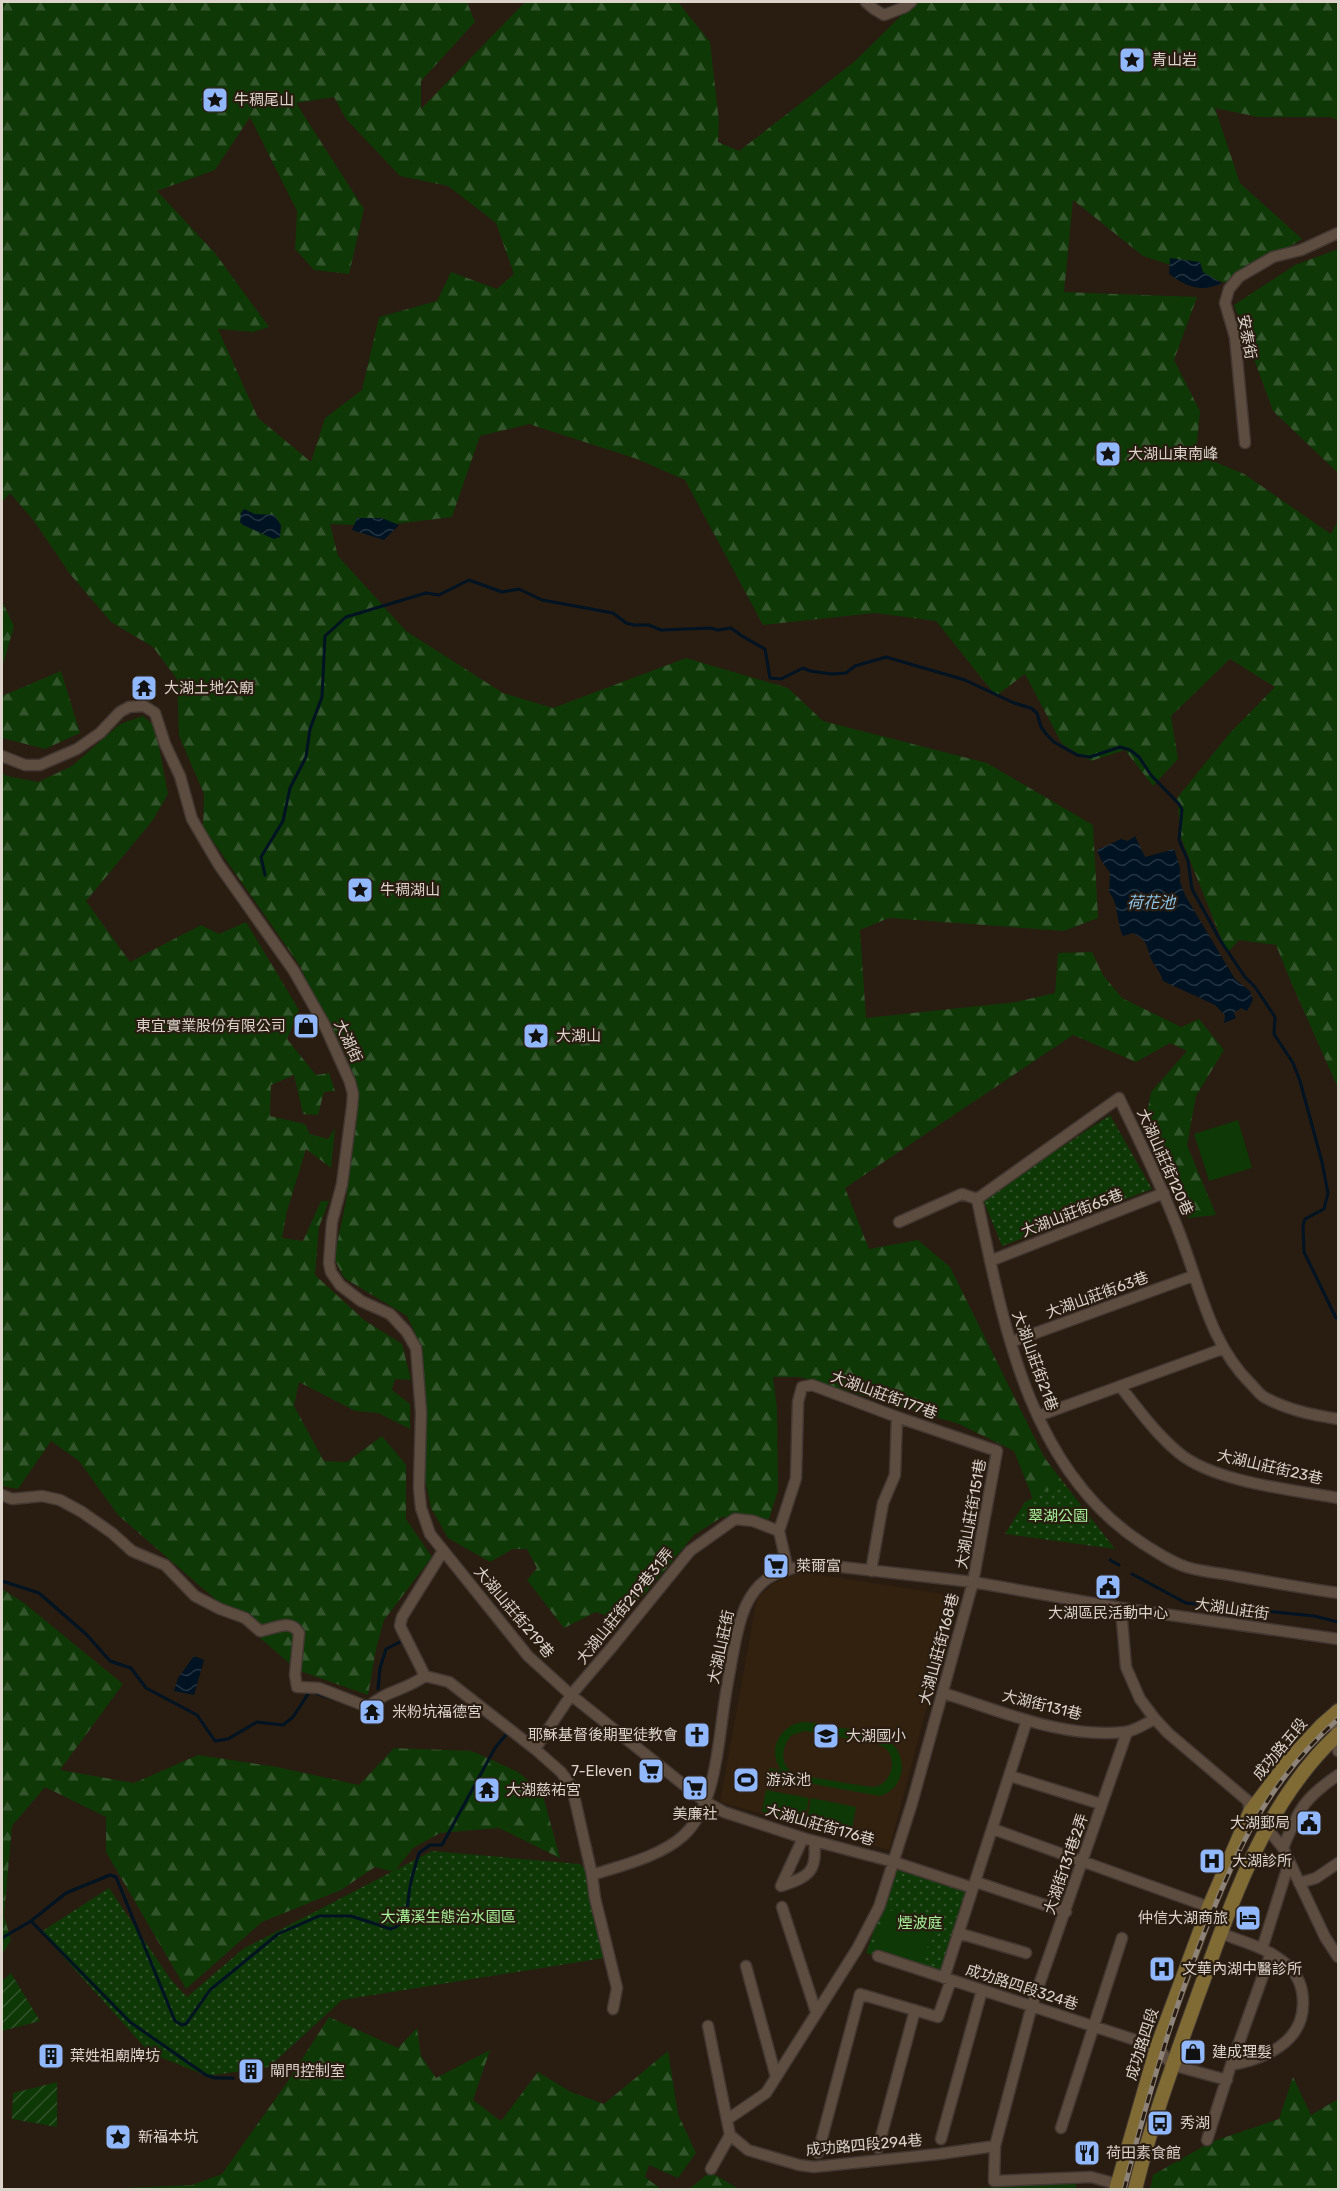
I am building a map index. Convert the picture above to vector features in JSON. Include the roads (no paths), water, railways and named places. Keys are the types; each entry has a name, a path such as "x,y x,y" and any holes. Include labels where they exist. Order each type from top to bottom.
{"main road":[{"name":"成功路五段","path":"1250,1812 1290,1760 1338,1710"},
{"path":"1136,2190 1172,2065 1220,1934 1249,1863 1266,1827 1287,1794 1337,1735"},
{"name":"成功路四段","path":"1116,2187 1157,2047 1209,1906 1250,1812"}],"street":[{"path":"866,2 884,15 905,7 911,2"},
{"name":"安泰街","path":"1245,443 1235,337 1225,303 1229,289 1239,277 1273,257 1301,250 1338,233"},
{"name":"大湖街","path":"2,756 25,765 40,765 77,749 100,733 120,712 129,707 144,706 155,713 165,744 180,776 192,819 219,865 294,971 335,1045 350,1082 353,1094 352,1107 342,1184 332,1222 329,1263 331,1272 340,1285 361,1300 390,1314 406,1331 416,1348 421,1413 419,1488 421,1508 430,1534 443,1551"},
{"name":"大湖山莊街120巷","path":"977,1199 1119,1098 1164,1193 1222,1349 1236,1369 1263,1396 1307,1414 1338,1419"},
{"name":"大湖山莊街65巷","path":"990,1261 1164,1193"},
{"path":"899,1222 962,1194 977,1199"},
{"name":"大湖山莊街21巷","path":"977,1199 997,1298 1023,1381 1054,1448 1085,1494 1124,1532 1189,1568 1338,1593"},
{"name":"大湖山莊街63巷","path":"1011,1342 1193,1276"},
{"path":"1038,1416 1222,1349"},
{"name":"大湖山莊街177巷","path":"778,1531 796,1478 798,1402 802,1387 812,1385 997,1451"},
{"name":"大湖山莊街23巷","path":"1120,1386 1143,1416 1179,1453 1199,1466 1226,1475 1338,1498"},
{"path":"871,1570 884,1503 895,1475 897,1417"},
{"name":"大湖山莊街151巷","path":"973,1582 997,1451"},
{"path":"2,1496 12,1499 42,1496 60,1500 112,1533 132,1551 165,1565 195,1596 220,1609 245,1618 260,1631 272,1630 286,1624 292,1625 299,1633 297,1686 319,1688 368,1707 380,1697 410,1687 425,1676"},
{"name":"大湖山莊街219巷31弄","path":"535,1749 571,1695 690,1551 735,1519 753,1521 778,1531"},
{"path":"778,1531 789,1570"},
{"path":"443,1551 402,1617 400,1626 425,1676 449,1682 535,1749 561,1772 572,1787 595,1898 617,1988 613,2009"},
{"name":"大湖山莊街219巷","path":"443,1551 528,1656 571,1695 704,1801"},
{"name":"大湖山莊街","path":"592,1875 672,1846 691,1826 704,1801 715,1769 733,1652 746,1604 768,1578 789,1570 806,1565 822,1565 973,1582 1121,1608 1338,1639"},
{"name":"大湖山莊街168巷","path":"894,1862 973,1582"},
{"path":"1121,1608 1126,1667 1140,1699 1155,1719 1248,1802 1250,1812 1283,1848 1325,1937 1338,1957"},
{"name":"大湖街131巷","path":"943,1693 1063,1729 1127,1732 1155,1719"},
{"path":"1338,1710 1338,1751"},
{"path":"818,2153 860,1994 938,2017 958,1933 1027,1720"},
{"name":"大湖街131巷2弄","path":"995,2146 1032,2005 1127,1732"},
{"path":"1283,1848 1297,1814 1308,1798 1338,1775"},
{"path":"1010,1776 1101,1804"},
{"name":"大湖山莊街176巷","path":"704,1801 724,1812 809,1839 1066,1912"},
{"path":"993,1828 1209,1906"},
{"path":"809,1839 816,1857 811,1871 799,1881 781,1886 809,1839"},
{"path":"728,2119 766,2093 857,1949 879,1907 894,1862"},
{"path":"1207,2140 1266,1951 1289,1863"},
{"path":"1299,1883 1316,1878 1338,1863"},
{"path":"782,1906 816,2012"},
{"path":"958,1933 1026,1953"},
{"path":"1220,1934 1266,1951 1288,1965 1303,1990 1303,2013 1295,2033 1279,2049 1251,2062 1231,2065"},
{"path":"1061,2128 1122,1938"},
{"name":"成功路四段324巷","path":"878,1956 1157,2047"},
{"path":"746,1966 776,2077"},
{"path":"941,2139 982,1990"},
{"path":"878,2148 915,2010"},
{"path":"708,2026 730,2135 711,2169"},
{"path":"1157,2047 1172,2065 1227,2080"},
{"name":"成功路四段294巷","path":"730,2135 748,2150 799,2165 814,2167 995,2146"},
{"path":"995,2146 994,2181 1090,2177 1116,2187"}],"water":[{"path":"1170,258 1200,262 1203,272 1222,283 1208,288 1188,285 1169,274"},
{"path":"244,509 255,514 274,515 281,525 280,537 274,539 243,525 240,522"},
{"path":"357,518 382,518 399,525 384,540 352,530"},
{"name":"荷花池","path":"1135,836 1145,857 1174,849 1180,868 1180,882 1186,897 1235,979 1250,991 1253,1000 1247,1011 1241,1008 1234,1013 1236,1018 1224,1023 1225,1015 1215,1005 1163,981 1143,940 1133,933 1123,936 1109,892 1110,873 1097,850 1121,839 1128,841"},
{"path":"194,1656 204,1660 194,1695 174,1691 178,1678"}],"waterway":[{"path":"265,875 261,857 283,821 290,788 306,757 310,729 322,697 325,636 346,617 426,593 439,595 469,580 502,592 519,589 542,600 613,613 626,623 649,625 661,630 731,628 765,649 770,678 781,679 803,668 832,674 846,673 855,666 886,657 965,680 1014,703 1031,708 1037,713 1041,727 1047,735 1054,742 1077,755 1090,757 1120,747 1130,750 1139,757 1151,775 1179,804 1182,810 1179,840 1188,861 1192,889 1220,940 1275,1017 1274,1034 1293,1063 1300,1081 1328,1193 1324,1209 1305,1219 1303,1225 1304,1252 1336,1318 1338,1317"},
{"path":"1110,1560 1119,1565"},
{"path":"1132,1574 1186,1603 1314,1616 1338,1622"},
{"path":"2,1581 39,1593 87,1635 110,1661 131,1668 146,1688 197,1715 215,1741 228,1739 257,1722 283,1725 293,1717 310,1691 333,1699"},
{"path":"378,1689 380,1668 386,1649 404,1640"},
{"path":"2,1938 31,1921 66,1893 110,1875 116,1877 175,2021 182,2025 186,2024 210,1990 278,1934 319,1916 351,1916 391,1929 402,1922 419,1853 430,1845 442,1845 495,1748 508,1732"},
{"path":"31,1921 130,2022 206,2075 215,2078 233,2078"}],"railway":[{"path":"1124,2190 1175,2012 1209,1920 1236,1857 1269,1799 1288,1772 1338,1719"}],"place":[{"name":"青山岩","path":"1132,60"},
{"name":"牛稠尾山","path":"215,100"},
{"name":"大湖山東南峰","path":"1108,454"},
{"name":"大湖土地公廟","path":"144,688"},
{"name":"牛稠湖山","path":"360,890"},
{"name":"東宜實業股份有限公司","path":"306,1026"},
{"name":"大湖山","path":"536,1036"},
{"name":"萊爾富","path":"776,1566"},
{"name":"大湖區民活動中心","path":"1108,1587"},
{"name":"米粉坑福德宮","path":"372,1712"},
{"name":"耶穌基督後期聖徒教會","path":"697,1735"},
{"name":"大湖國小","path":"826,1736"},
{"name":"7-Eleven","path":"651,1771"},
{"name":"游泳池","path":"746,1780"},
{"name":"美廉社","path":"695,1788"},
{"name":"大湖慈祐宮","path":"487,1790"},
{"name":"大湖郵局","path":"1309,1823"},
{"name":"大湖診所","path":"1212,1861"},
{"name":"仲信大湖商旅","path":"1248,1918"},
{"name":"文華內湖中醫診所","path":"1162,1969"},
{"name":"建成理髮","path":"1193,2052"},
{"name":"葉姓祖廟牌坊","path":"51,2056"},
{"name":"閘門控制室","path":"251,2071"},
{"name":"秀湖","path":"1160,2123"},
{"name":"新福本坑","path":"118,2137"},
{"name":"荷田素食館","path":"1087,2153"}],"park label":[{"name":"翠湖公園","path":"1058,1516"},
{"name":"大溝溪生態治水園區","path":"448,1917"},
{"name":"煙波庭","path":"920,1923"}]}
